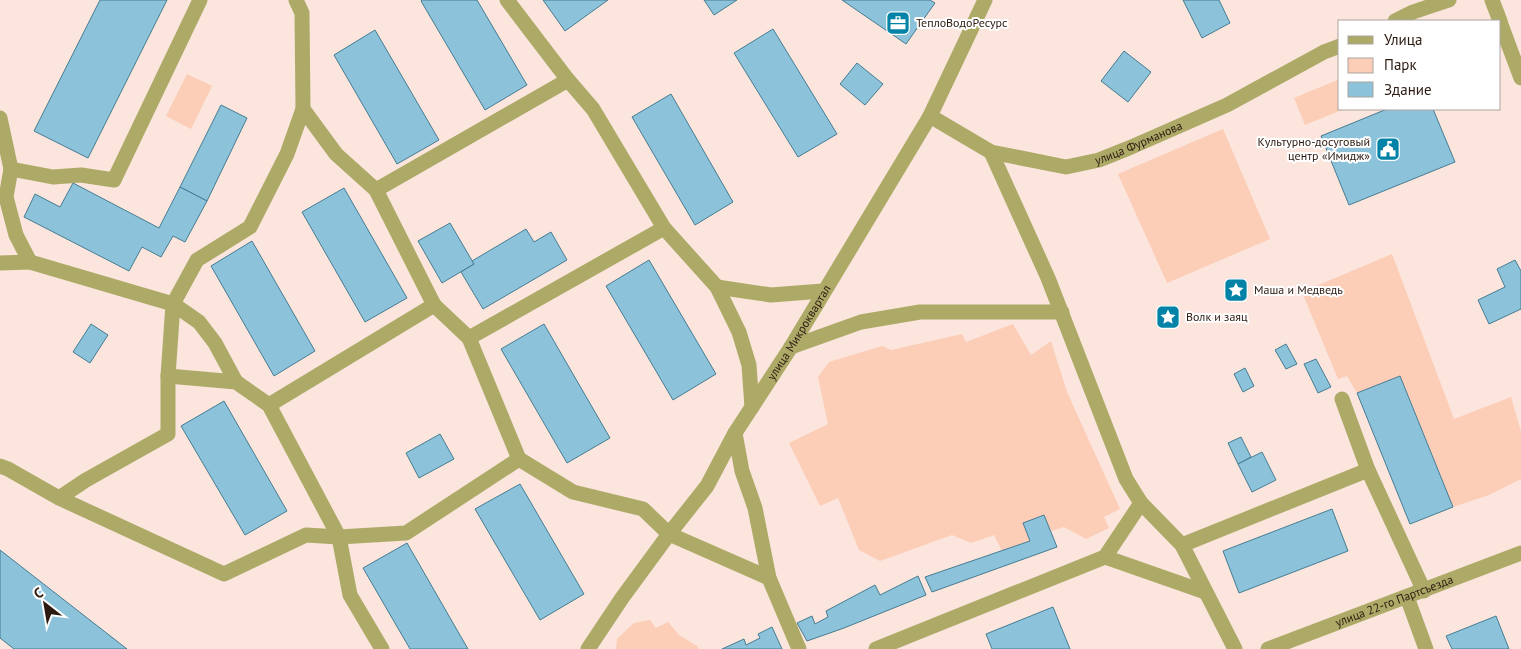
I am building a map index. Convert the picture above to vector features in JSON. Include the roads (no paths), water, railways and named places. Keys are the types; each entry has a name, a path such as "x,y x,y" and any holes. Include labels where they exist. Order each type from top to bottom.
{"street":[{"path":"11,169 53,177 81,175 114,180 200,0"},
{"path":"59,498 86,480 168,434 168,376 173,304 197,260 250,227 287,154 303,109 302,13 296,0"},
{"path":"507,0 568,80 593,109 664,228 717,287 739,332 749,365 752,407"},
{"name":"улица Микроквартал","path":"588,649 622,598 707,486 734,433 791,347 930,116 985,0"},
{"path":"1397,20 1413,12 1449,0"},
{"path":"1492,0 1500,20"},
{"path":"1501,23 1519,68"},
{"name":"улица Фурманова","path":"930,116 991,152 1066,167 1098,160 1227,105 1324,52 1338,47"},
{"path":"376,190 568,80"},
{"path":"303,109 336,154 376,190 434,305 469,338 519,459 572,492 643,509 669,534 769,578"},
{"path":"0,118 11,169 3,199 16,235 30,262"},
{"path":"991,152 1048,278 1126,479 1141,503 1182,546 1235,649"},
{"path":"469,338 664,228"},
{"path":"0,263 30,262 173,304 199,322 215,343 236,382 269,405 339,537 350,595 382,649"},
{"path":"717,287 771,295 823,291"},
{"path":"269,405 434,305"},
{"path":"791,347 861,322 920,312 1062,312"},
{"path":"168,376 236,382"},
{"path":"1342,399 1368,470 1424,591"},
{"path":"734,433 742,472 755,508 769,578 799,649"},
{"path":"0,466 59,498 224,574 306,535 339,537 406,533 519,459"},
{"path":"1182,546 1368,470"},
{"path":"876,649 1105,557 1141,503"},
{"name":"улица 22-го Партсъезда","path":"1268,649 1285,646 1521,553"},
{"path":"1105,557 1205,592"},
{"path":"1407,597 1426,649"}],"place":[{"name":"ТеплоВодоРесурс","path":"898,23"},
{"name":"Культурно-досуговый центр «Имидж»","path":"1388,149"},
{"name":"Маша и Медведь","path":"1236,290"},
{"name":"Волк и заяц","path":"1168,317"}]}
